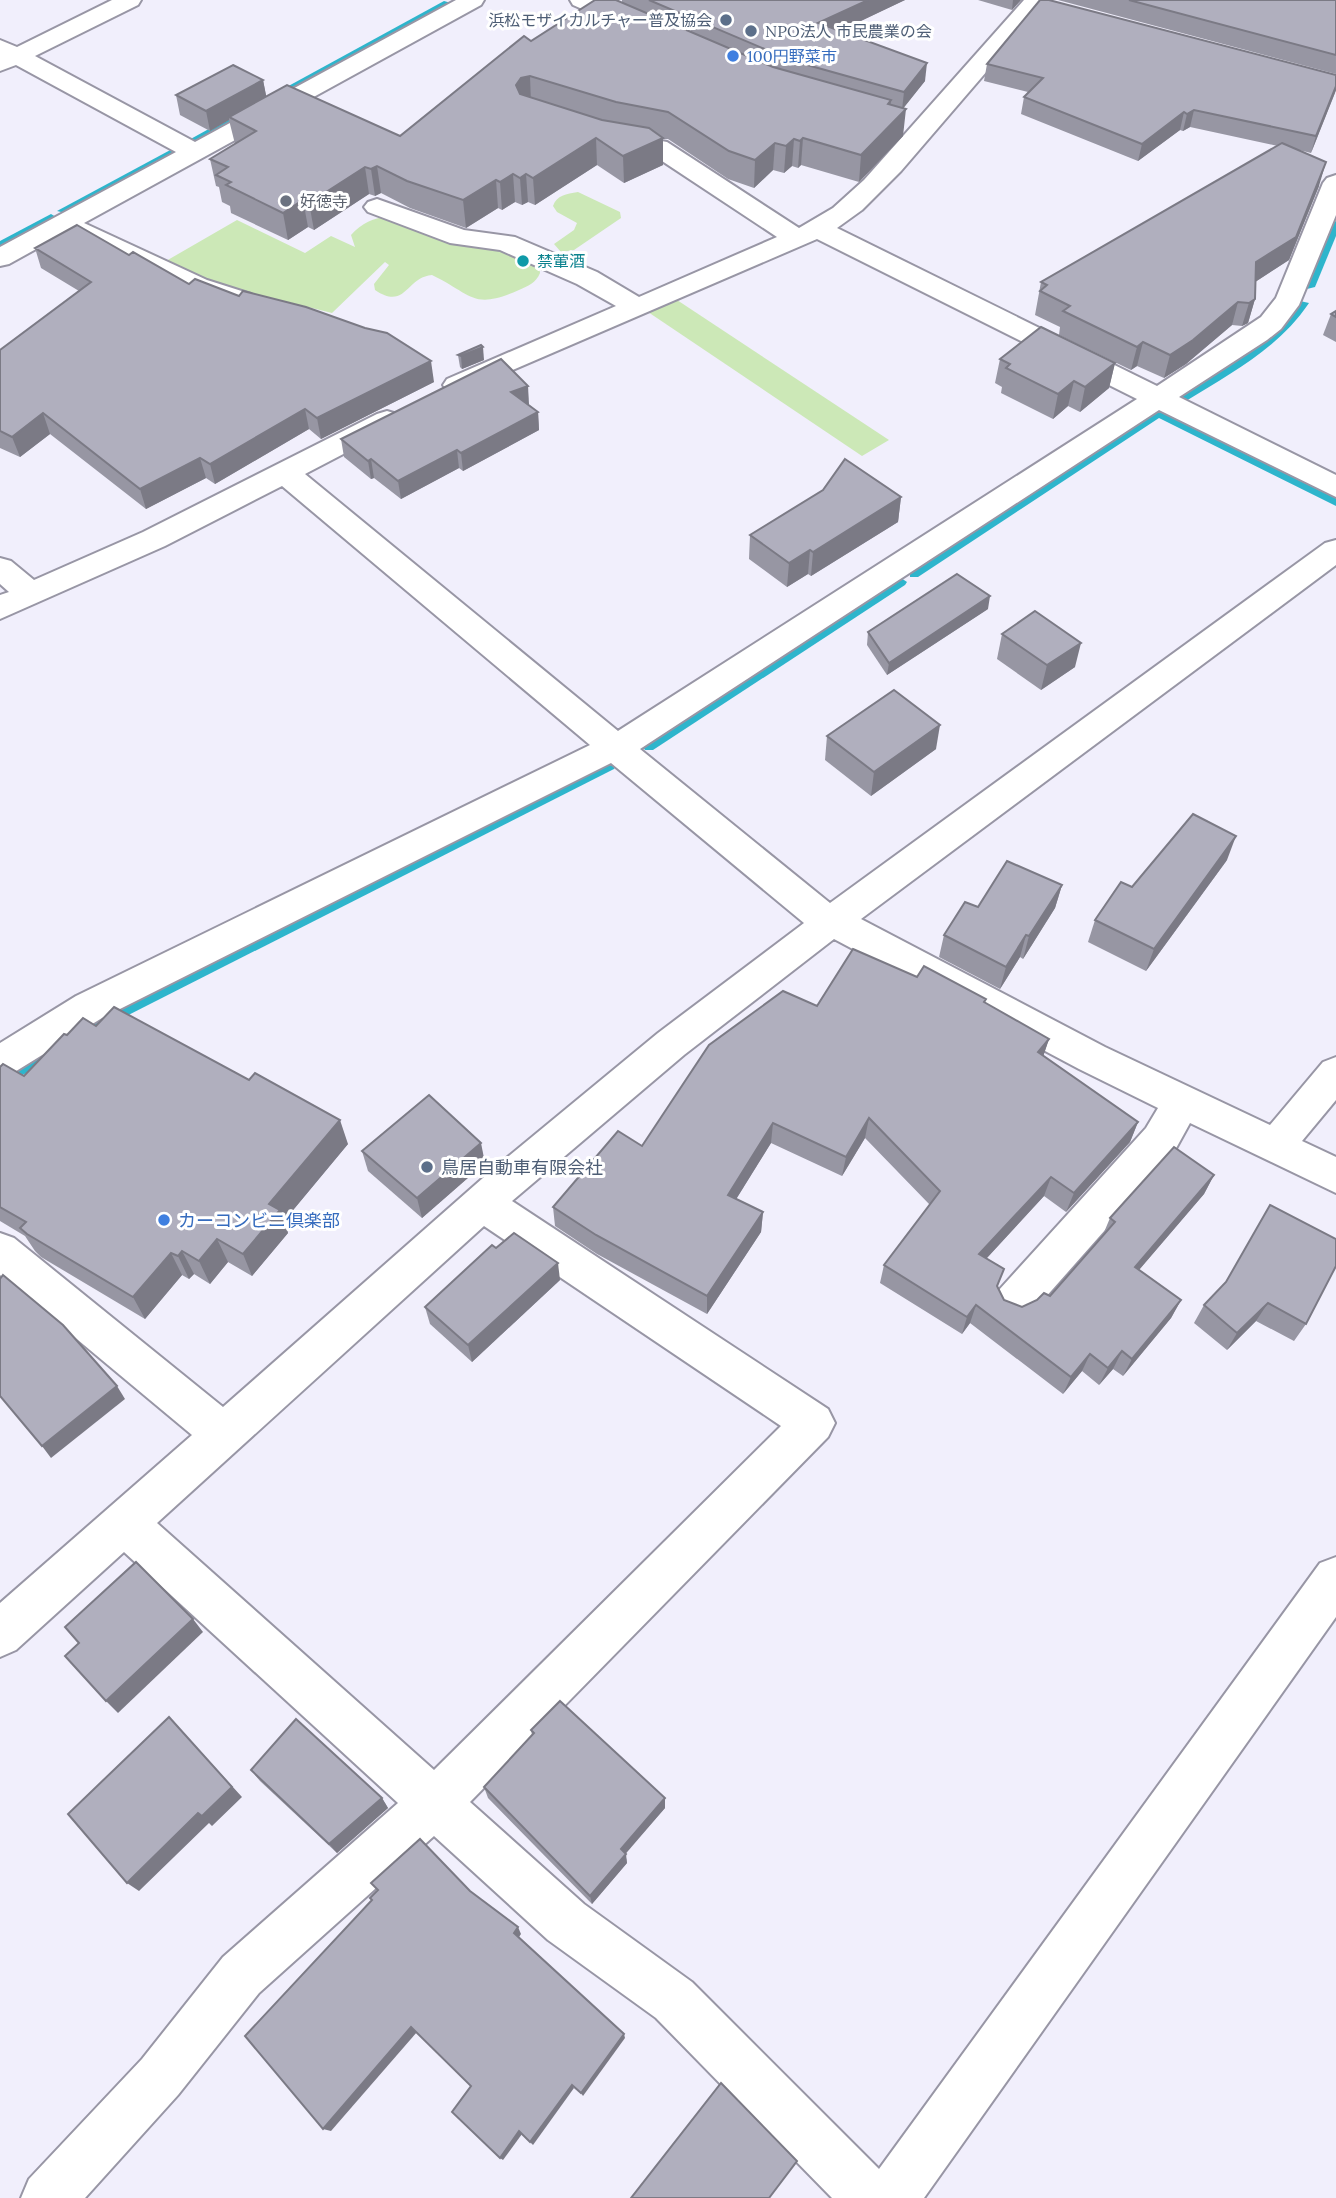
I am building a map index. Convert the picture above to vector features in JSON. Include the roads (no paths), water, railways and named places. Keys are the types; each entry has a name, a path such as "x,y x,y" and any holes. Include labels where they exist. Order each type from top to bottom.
{"street":[{"path":"5,56 130,0"},
{"path":"0,258 473,0"},
{"path":"582,0 654,32"},
{"path":"0,608 154,538 436,395 808,234 858,203 914,124 1043,5"},
{"path":"5,56 195,152"},
{"path":"590,132 658,147 808,234 1336,487"},
{"path":"0,1062 89,1007 633,738 1257,334 1281,312 1336,183"},
{"path":"377,207 459,237 506,243 587,278 636,307"},
{"path":"65,222 197,286 266,305"},
{"path":"436,395 437,367"},
{"path":"284,472 809,909 1091,1058 1336,1176"},
{"path":"0,1634 484,1202 671,1044 832,921 1336,550"},
{"path":"0,568 16,580 29,595"},
{"path":"1277,1148 1287,1130 1336,1073"},
{"path":"1014,1303 1160,1140 1182,1102"},
{"path":"48,2198 160,2077 241,1975 434,1804 813,1423 506,1220 484,1202"},
{"path":"0,1251 196,1409 222,1436"},
{"path":"126,1522 159,1555 566,1922 674,2000 870,2198"},
{"path":"891,2198 1336,1579"}],"waterway":[{"path":"276,95 447,3"},
{"path":"192,141 245,112"},
{"path":"62,211 174,151"},
{"path":"0,245 51,217"},
{"path":"1310,287 1336,224"},
{"path":"1182,399 1266,345 1294,318 1304,303"},
{"path":"914,574 1160,413"},
{"path":"1159,414 1336,502"},
{"path":"649,747 901,582"},
{"path":"80,1033 610,766"},
{"path":"0,1083 57,1047"}],"place":[{"name":"浜松モザイカルチャー普及協会","path":"726,20"},
{"name":"NPO法人 市民農業の会","path":"751,31"},
{"name":"100円野菜市","path":"733,56"},
{"name":"好徳寺","path":"286,201"},
{"name":"禁葷酒","path":"523,261"},
{"name":"鳥居自動車有限会社","path":"427,1167"},
{"name":"カーコンビニ倶楽部","path":"164,1220"}]}
